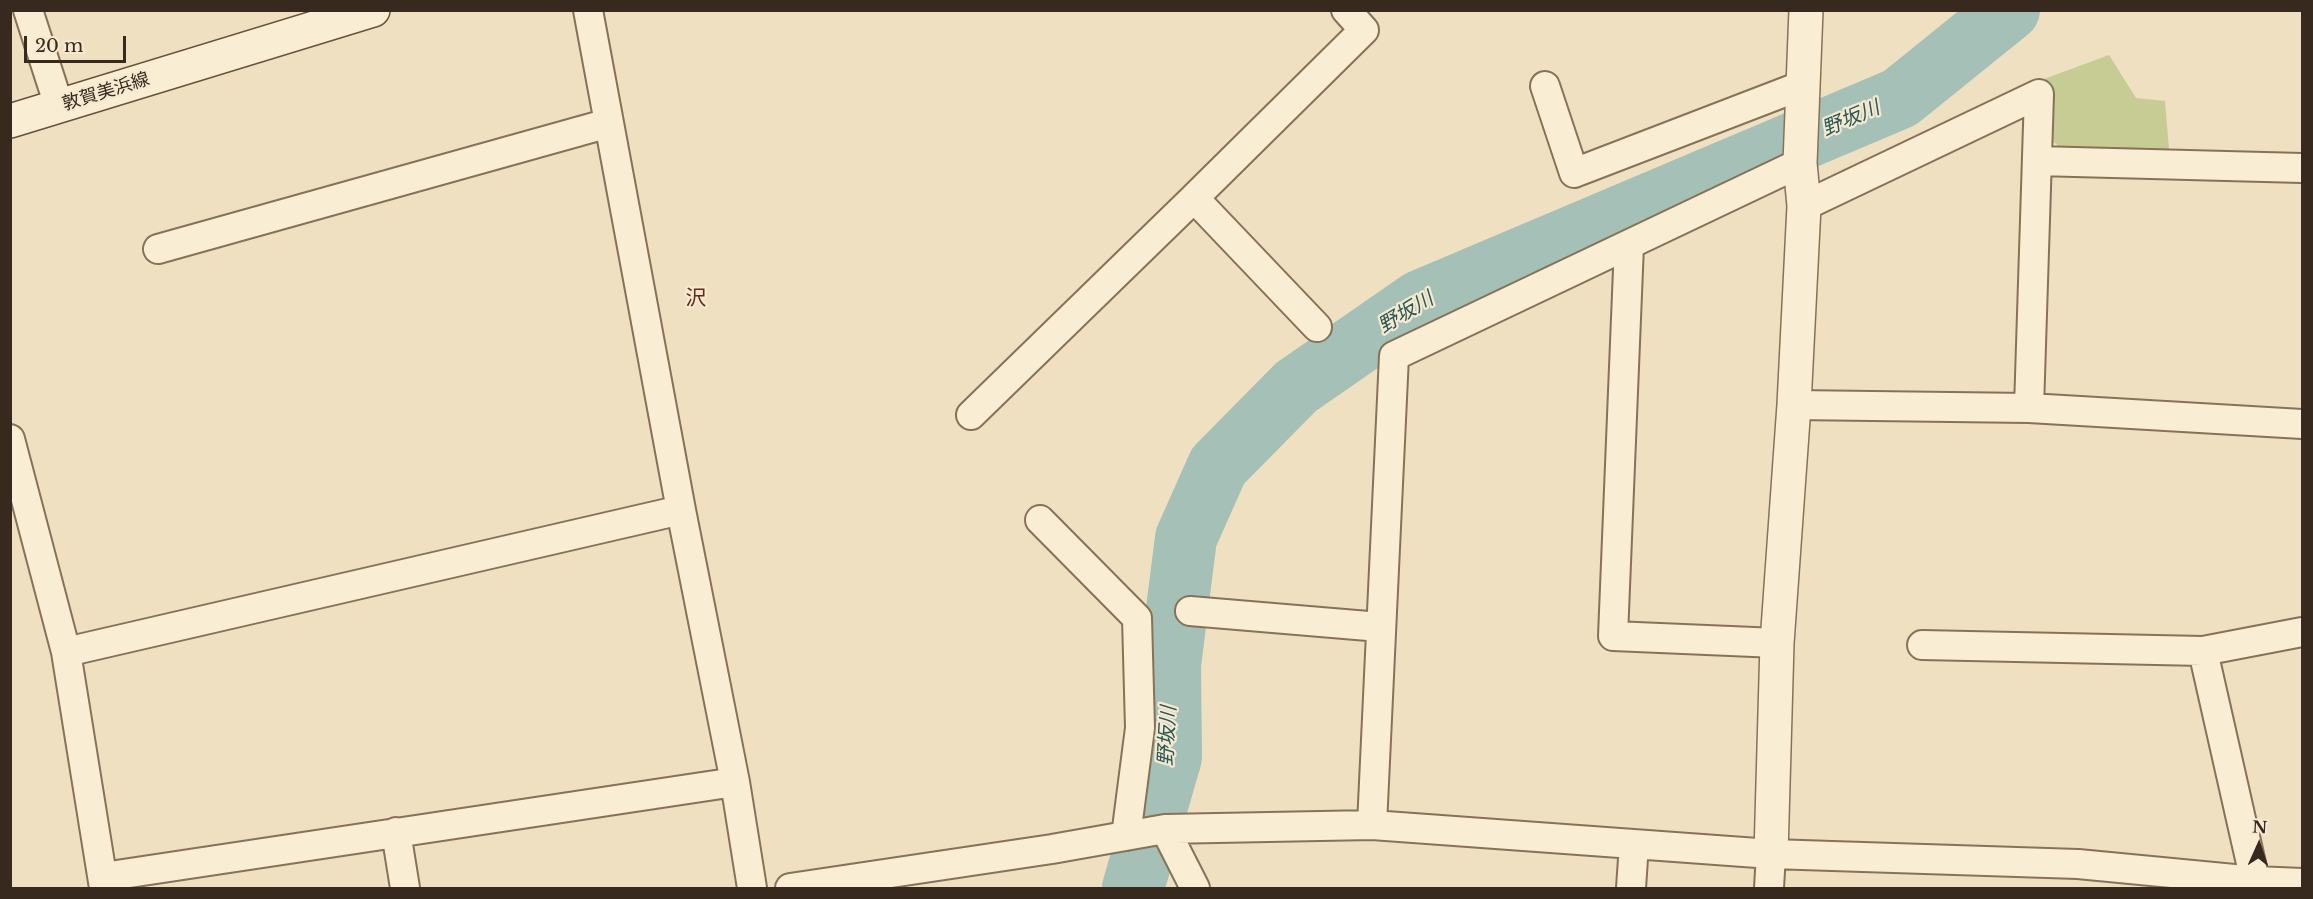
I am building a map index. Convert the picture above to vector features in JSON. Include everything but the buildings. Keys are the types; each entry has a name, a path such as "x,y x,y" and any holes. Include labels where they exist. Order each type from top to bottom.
{"street":[{"path":"28,10 59,106"},
{"name":"敦賀美浜線","path":"10,121 373,10"},
{"path":"588,10 681,510 735,782 752,888"},
{"path":"971,415 1364,30 1346,10"},
{"path":"1769,888 1777,643 1794,405 1804,206 1800,163 1806,10"},
{"path":"1545,86 1574,173 1803,85"},
{"path":"1804,206 2038,94 2029,408"},
{"path":"158,249 609,123"},
{"path":"2037,161 2302,168"},
{"path":"1372,825 1394,356 1800,163"},
{"path":"1194,198 1317,327"},
{"path":"1629,245 1613,636 1777,643"},
{"path":"1794,405 2029,408 2302,424"},
{"path":"10,439 66,652 104,883 396,832 735,782"},
{"path":"66,652 681,510"},
{"path":"1040,520 1137,618 1140,728 1126,836"},
{"path":"1190,611 1380,627"},
{"path":"1922,645 2203,651 2302,632"},
{"path":"2203,651 2255,881"},
{"path":"790,888 945,877 1165,829 1372,825 1771,854 2078,864 2255,881 2302,883"},
{"path":"1165,829 1195,888"},
{"path":"396,832 405,888"},
{"path":"1631,888 1634,844"}],"green space":[{"path":"2109,55 2136,98 2165,101 2169,149 2060,147 2043,134 2044,79"}],"waterway":[{"name":"野坂川","path":"1133,888 1171,757 1170,665 1186,538 1218,466 1296,387 1420,301 1900,98 2009,10"}],"district":[{"name":"沢","path":"696,299"}]}
